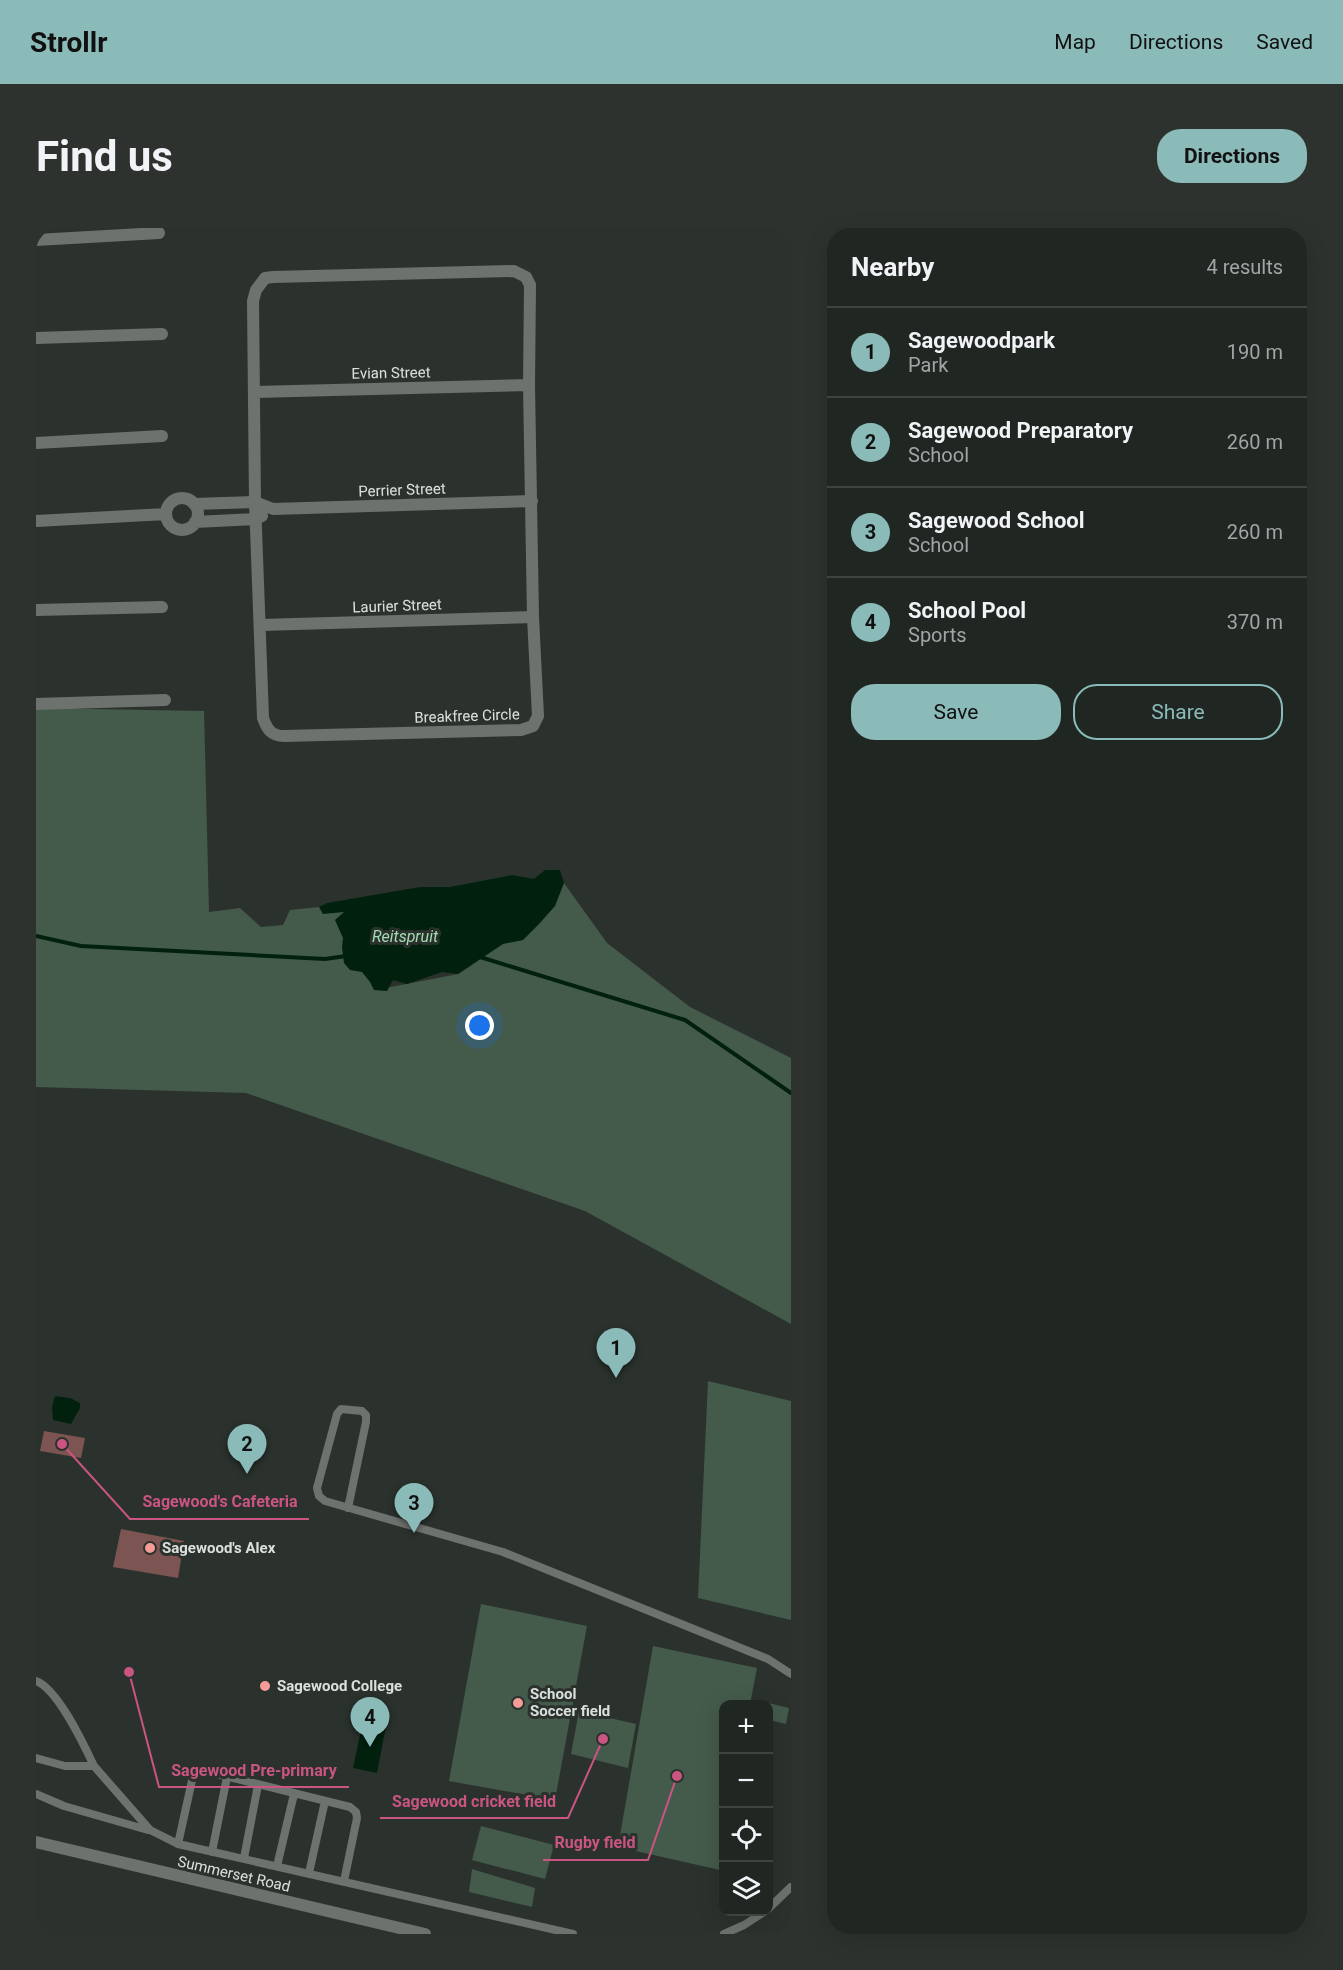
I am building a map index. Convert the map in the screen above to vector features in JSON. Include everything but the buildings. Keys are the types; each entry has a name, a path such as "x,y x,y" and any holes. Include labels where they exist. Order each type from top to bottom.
{"street":[{"path":"36,240 159,232"},
{"name":"Breakfree Circle","path":"513,271 526,277 530,285 529,385 533,617 538,716 533,726 521,730 284,736 272,734 263,718 255,502 253,301 256,290 265,278 513,271"},
{"path":"36,338 162,334"},
{"name":"Evian Street","path":"255,392 529,385"},
{"path":"36,442 162,436"},
{"path":"185,498 194,504 197,513 195,522 187,528 178,529 169,524 166,514 166,508 174,500 185,498"},
{"name":"Perrier Street","path":"194,504 255,502 273,509 532,501"},
{"name":"Perrier Street","path":"195,522 256,519 273,509"},
{"path":"36,522 166,514"},
{"path":"36,609 162,607"},
{"name":"Laurier Street","path":"261,625 533,617"},
{"path":"36,704 165,700"},
{"name":"Summerset Road","path":"36,1842 425,1934"}],"lane":[{"path":"348,1508 366,1415 362,1411 341,1409 337,1414 317,1488 319,1496 325,1502 503,1551 768,1659 791,1674"},
{"path":"36,1681 45,1686 60,1704 94,1766 150,1830"},
{"path":"36,1758 65,1766 94,1766"},
{"path":"178,1844 193,1776 198,1771 205,1771 350,1807 357,1812 344,1881"},
{"path":"212,1851 227,1777"},
{"path":"244,1858 258,1785"},
{"path":"36,1794 64,1806 150,1830 178,1844 573,1934"},
{"path":"277,1866 294,1794"},
{"path":"309,1873 325,1801"},
{"path":"773,1904 791,1887"},
{"path":"724,1934 757,1916"}],"shaded area":[{"name":"Reitspruit","path":"36,708 204,711 209,912 240,908 261,927 283,925 290,910 319,907 345,911 375,990 458,974 476,962 564,883 607,943 690,1007 791,1058 791,1324 585,1211 246,1093 36,1087"},
{"path":"708,1381 791,1401 791,1620 698,1598"},
{"name":"School Soccer field","path":"481,1604 587,1626 555,1800 449,1781"},
{"path":"653,1646 757,1668 751,1700 719,1700 719,1870 618,1847"},
{"path":"773,1704 789,1708 786,1724 773,1721"},
{"path":"579,1711 636,1724 628,1768 571,1754"},
{"path":"481,1826 554,1845 545,1879 472,1860"},
{"path":"472,1869 535,1888 532,1907 469,1892"}],"water":[{"name":"Reitspruit","path":"545,870 560,870 564,883 555,906 523,940 503,944 458,974 442,972 407,984 393,980 387,991 374,990 362,972 350,970 344,963 343,938 335,920 344,912 323,914 319,907 327,903 420,887 450,887 512,875 534,879"},
{"path":"55,1396 70,1398 80,1403 80,1408 71,1424 53,1420 52,1407"},
{"path":"363,1721 386,1726 377,1773 353,1768"}],"waterway":[{"name":"Reitspruit","path":"36,936 81,946 325,959 346,956"},
{"name":"Reitspruit","path":"480,957 685,1020 791,1093"}],"place":[{"name":"Sagewoodpark","path":"616,1378"},
{"name":"Sagewood's Cafeteria","path":"62,1444"},
{"name":"Sagewood Preparatory","path":"247,1474"},
{"name":"Sagewood School","path":"414,1533"},
{"name":"Sagewood's Alex","path":"150,1548"},
{"name":"Sagewood Pre-primary","path":"129,1672"},
{"name":"Sagewood College","path":"265,1686"},
{"name":"School Soccer field","path":"518,1703"},
{"name":"Sagewood cricket field","path":"603,1739"},
{"name":"School Pool","path":"370,1747"},
{"name":"Rugby field","path":"677,1776"}]}
